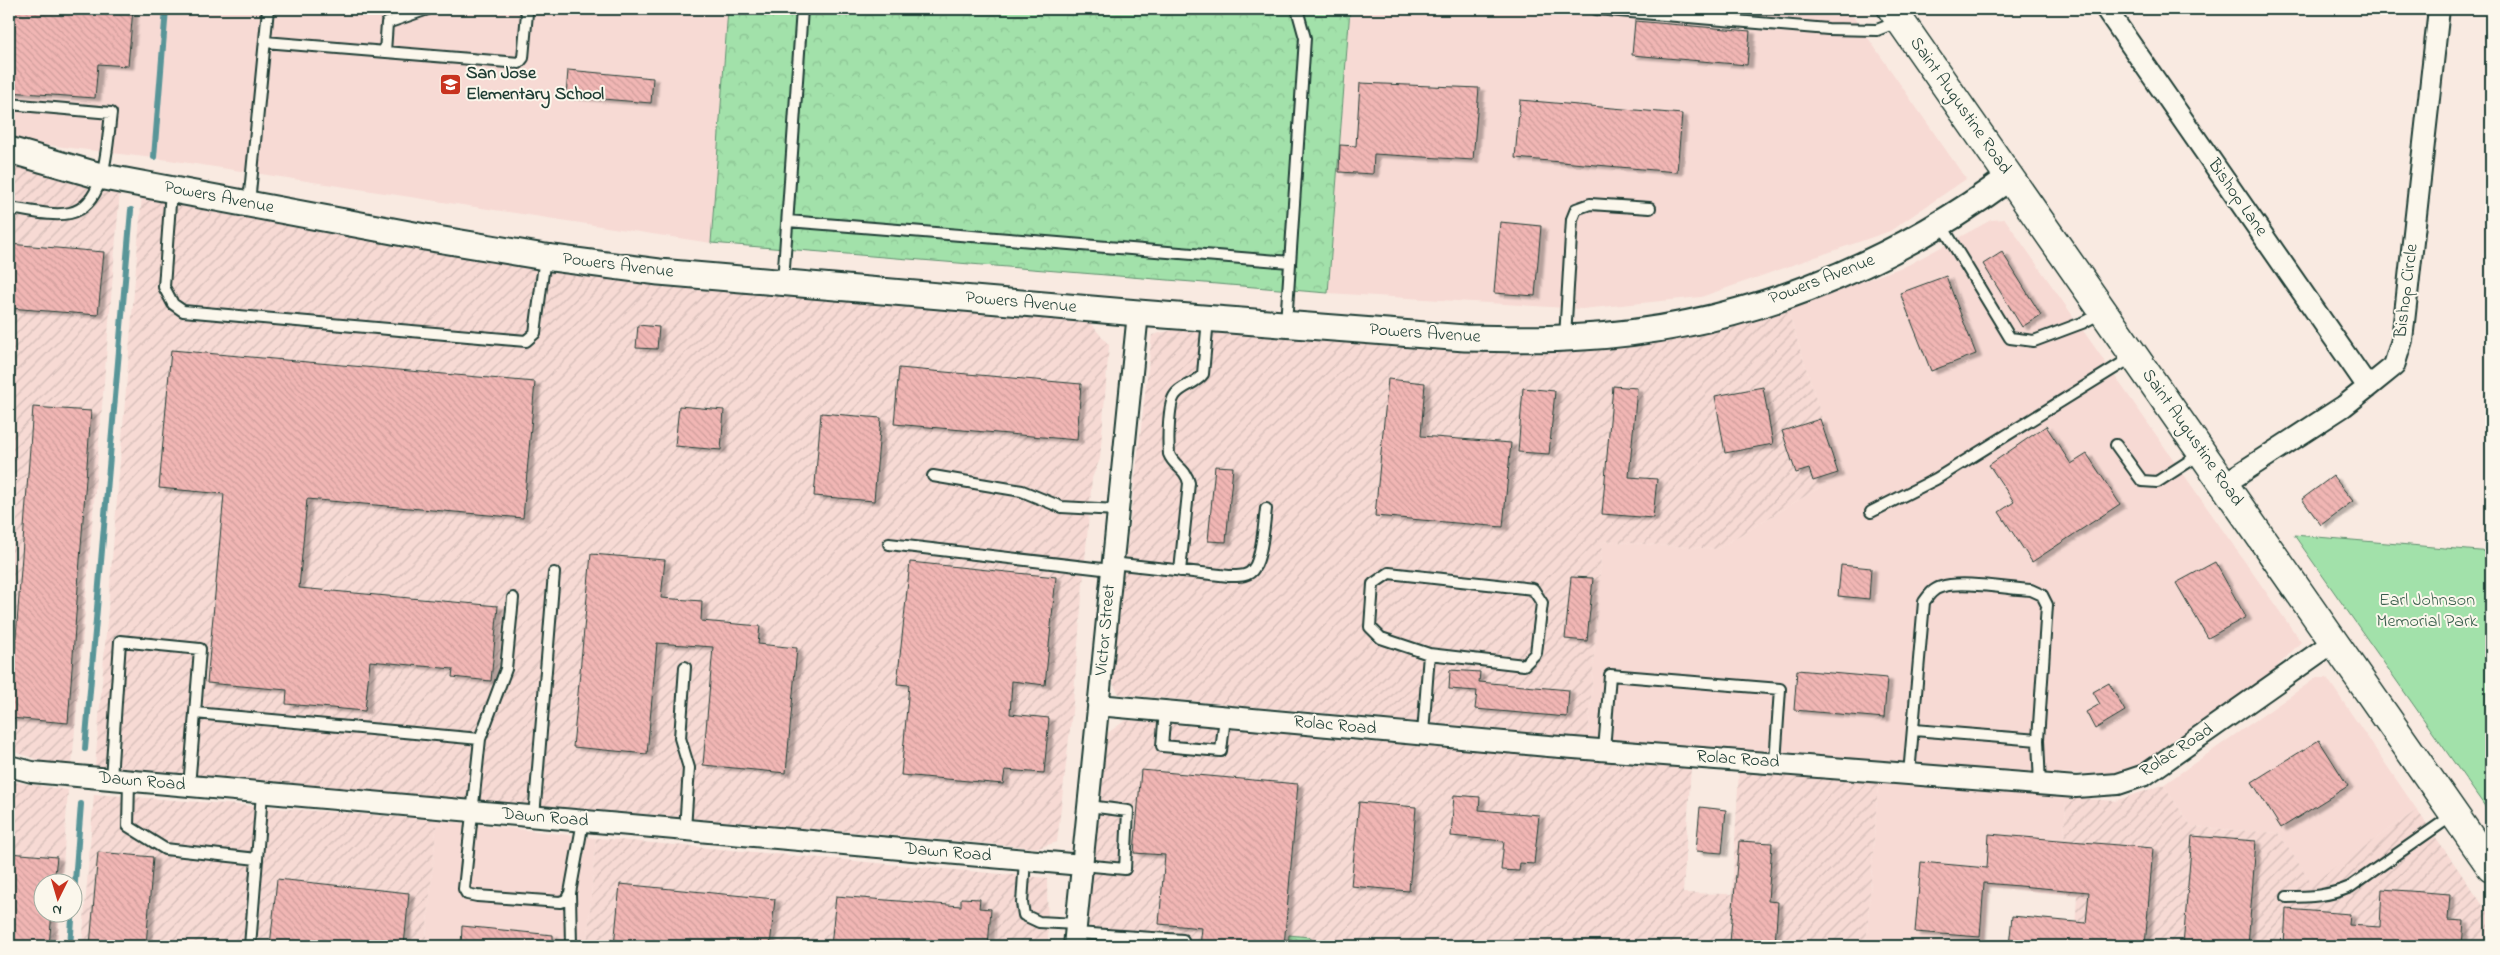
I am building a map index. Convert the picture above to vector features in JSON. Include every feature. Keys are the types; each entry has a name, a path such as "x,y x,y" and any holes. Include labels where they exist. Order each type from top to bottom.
{"main road":[{"name":"Saint Augustine Road","path":"1897,15 2491,867"}],"street":[{"name":"Bishop Lane","path":"2106,9 2368,387"},
{"name":"Bishop Circle","path":"2224,484 2344,406 2394,366 2402,340 2439,9"},
{"name":"Powers Avenue","path":"9,150 104,177 425,237 545,257 659,272 1138,313 1465,338 1564,338 1613,334 1691,323 1738,311 1794,294 1884,256 1942,224 2010,176"},
{"name":"Victor Street","path":"1076,935 1138,313"},
{"name":"Rolac Road","path":"1098,705 1604,750 2040,784 2104,787 2145,775 2335,642"},
{"name":"Dawn Road","path":"9,766 32,772 189,787 1082,865"}],"lane":[{"path":"249,204 268,9"},
{"path":"385,52 387,23 428,9"},
{"path":"783,283 802,9"},
{"path":"1286,324 1305,38 1297,9"},
{"path":"1596,9 1828,29 1877,30 1897,15"},
{"path":"265,42 519,63 523,58 526,11"},
{"path":"9,104 111,113 104,177 83,208 69,214 9,208"},
{"path":"171,189 164,287 173,304 183,311 526,341 535,333 545,257"},
{"path":"1564,338 1572,219 1576,209 1590,204 1650,208"},
{"path":"788,221 1290,262"},
{"path":"1942,224 2010,338 2034,341 2082,323 2104,311"},
{"path":"1180,571 1189,483 1187,472 1171,459 1169,454 1172,402 1176,394 1198,381 1203,374 1208,318"},
{"path":"1871,512 1936,479 2135,356"},
{"path":"2116,445 2142,481 2157,482 2203,452"},
{"path":"933,476 1022,492 1061,507 1117,510"},
{"path":"889,544 1112,567 1242,576 1250,573 1258,560 1266,509"},
{"path":"534,817 554,573"},
{"path":"1389,573 1533,589 1542,603 1536,653 1524,665 1429,654 1381,638 1370,627 1373,584 1389,573"},
{"path":"1909,774 1924,602 1933,591 1942,586 1956,585 2031,590 2042,595 2047,604 2038,740 2040,784"},
{"path":"513,598 506,669 480,739 464,889 468,894 560,902 566,900 570,893"},
{"path":"189,787 200,649 120,641 120,780 128,826 165,849 257,859"},
{"path":"1423,734 1429,654"},
{"path":"685,667 680,738 689,768 685,830"},
{"path":"1604,750 1610,675 1780,689 1775,763"},
{"path":"1165,711 1162,746 1221,751 1225,717"},
{"path":"195,713 480,739"},
{"path":"1914,730 2038,740"},
{"path":"250,946 262,793"},
{"path":"1082,865 1125,869 1128,811 1089,806"},
{"path":"2287,897 2315,897 2334,894 2350,886 2454,814"},
{"path":"571,946 570,893 583,821"},
{"path":"1025,860 1022,903 1024,915 1076,935 1184,940"}],"shaded area":[{"name":"San Jose Elementary School","path":"9,9 728,9 711,243 169,160 23,142 9,137"},
{"path":"1350,9 1848,9 1966,179 1890,231 1701,297 1582,309 1328,293"},
{"path":"9,162 120,190 72,765 47,763 9,750"},
{"path":"142,194 586,277 1090,323 1109,345 1100,459 1092,478 1073,703 1057,842 1038,848 95,767"},
{"path":"2005,219 2301,642 2264,680 2164,752 2119,774 2018,773 1588,738 1602,541 1717,549 1840,475 1787,308 1908,265 1991,220"},
{"path":"1787,308 1840,475 1717,549 1602,541 1588,738 1119,694 1111,680 1152,335 1180,328 1547,349 1656,342"},
{"path":"2316,678 2327,678 2417,810 2312,884 2278,833 2192,827 2163,785"},
{"path":"1126,720 1691,766 1683,893 1732,894 1739,770 1878,783 1866,946 1319,946 1309,937 1288,946 1085,946 1106,734"},
{"path":"9,779 14,782 68,790 63,872 32,872 32,922 59,922 57,946 9,946"},
{"path":"1878,783 2066,797 2062,894 1989,887 1985,946 1866,946"},
{"path":"2163,785 2192,827 2278,833 2312,883 2417,810 2491,917 2491,946 2074,946 2077,895 2062,894 2066,797 2115,801"},
{"path":"94,794 437,820 425,946 82,946"},
{"path":"437,820 596,838 587,946 425,946"},
{"path":"596,838 1047,878 1048,946 587,946"}],"green space":[{"path":"728,9 1350,9 1328,293 711,243"},
{"name":"Earl Johnson Memorial Park","path":"2294,535 2491,552 2491,815"},
{"path":"1289,935 1309,937 1319,946 1288,946"}],"building":[{"path":"9,9 133,9 128,66 98,64 95,98 9,92"},
{"path":"1635,21 1750,31 1747,65 1632,55"},
{"path":"568,70 653,78 651,103 566,96"},
{"path":"1360,83 1479,88 1473,160 1374,154 1373,174 1339,172 1340,145 1356,146"},
{"path":"1520,100 1682,114 1677,172 1515,158"},
{"path":"1500,222 1541,226 1535,296 1494,293"},
{"path":"9,244 104,252 98,315 9,308"},
{"path":"2002,252 2041,315 2022,327 1983,264"},
{"path":"1946,276 1976,354 1931,371 1900,293"},
{"path":"638,325 659,327 657,349 636,348"},
{"path":"171,350 535,382 523,518 307,499 299,588 498,606 491,681 452,677 453,669 370,661 365,711 286,704 287,690 207,683 224,494 159,488"},
{"path":"899,368 1081,384 1077,440 894,424"},
{"path":"1388,379 1425,383 1421,436 1511,443 1503,527 1375,516"},
{"path":"1613,386 1637,388 1629,477 1657,479 1653,518 1602,514"},
{"path":"1763,387 1773,444 1725,453 1715,396"},
{"path":"1523,388 1555,391 1549,454 1518,452"},
{"path":"679,406 724,410 721,450 675,446"},
{"path":"33,407 91,411 68,723 10,718"},
{"path":"821,413 881,418 874,501 814,496"},
{"path":"1820,419 1838,473 1813,481 1809,469 1796,473 1782,431"},
{"path":"2046,426 2071,464 2087,454 2120,504 2032,562 1999,512 2014,502 1989,465"},
{"path":"1215,466 1233,467 1226,542 1208,541"},
{"path":"2333,476 2353,501 2321,525 2302,499"},
{"path":"591,554 665,560 661,598 702,601 701,621 760,626 758,644 797,648 786,773 703,765 713,647 657,643 647,754 573,747"},
{"path":"910,562 1056,577 1045,685 1012,681 1010,714 1049,718 1044,773 1005,770 1003,784 901,775 909,685 897,684"},
{"path":"2215,562 2246,617 2208,638 2176,583"},
{"path":"1841,565 1871,568 1869,599 1838,596"},
{"path":"1571,577 1593,578 1587,641 1565,639"},
{"path":"1450,670 1480,672 1479,682 1569,690 1567,717 1475,709 1477,691 1449,689"},
{"path":"1797,670 1887,678 1884,718 1794,710"},
{"path":"2109,683 2125,711 2095,729 2086,712 2100,704 2093,692"},
{"path":"2319,740 2348,786 2281,828 2252,782"},
{"path":"1141,770 1298,784 1284,946 1200,946 1202,928 1159,924 1165,855 1134,853"},
{"path":"1454,795 1480,797 1479,810 1539,815 1534,864 1520,863 1519,871 1501,870 1504,841 1451,836"},
{"path":"1359,802 1416,807 1409,891 1351,886"},
{"path":"1700,807 1726,810 1722,853 1696,851"},
{"path":"1989,834 2153,848 2145,946 2009,946 2012,916 2086,923 2089,892 1984,883 1980,937 1915,932 1921,862 1987,868"},
{"path":"2192,836 2256,841 2248,946 2183,946"},
{"path":"1739,841 1772,843 1768,901 1778,902 1775,945 1730,942"},
{"path":"98,852 153,857 146,946 90,946"},
{"path":"9,853 57,857 55,872 32,872 32,922 51,922 49,946 9,946"},
{"path":"277,879 409,893 404,946 270,946"},
{"path":"620,884 775,899 770,946 614,946"},
{"path":"2382,889 2450,894 2448,920 2464,921 2462,946 2284,946 2286,909 2350,914 2349,925 2380,927"},
{"path":"836,896 961,906 961,898 980,899 979,908 991,909 988,946 831,946"},
{"path":"462,926 553,935 553,946 461,946"}],"waterway":[{"path":"154,157 166,9"},
{"path":"85,749 131,210"},
{"path":"70,946 81,804"}],"place":[{"name":"San Jose Elementary School","path":"450,84"}]}
